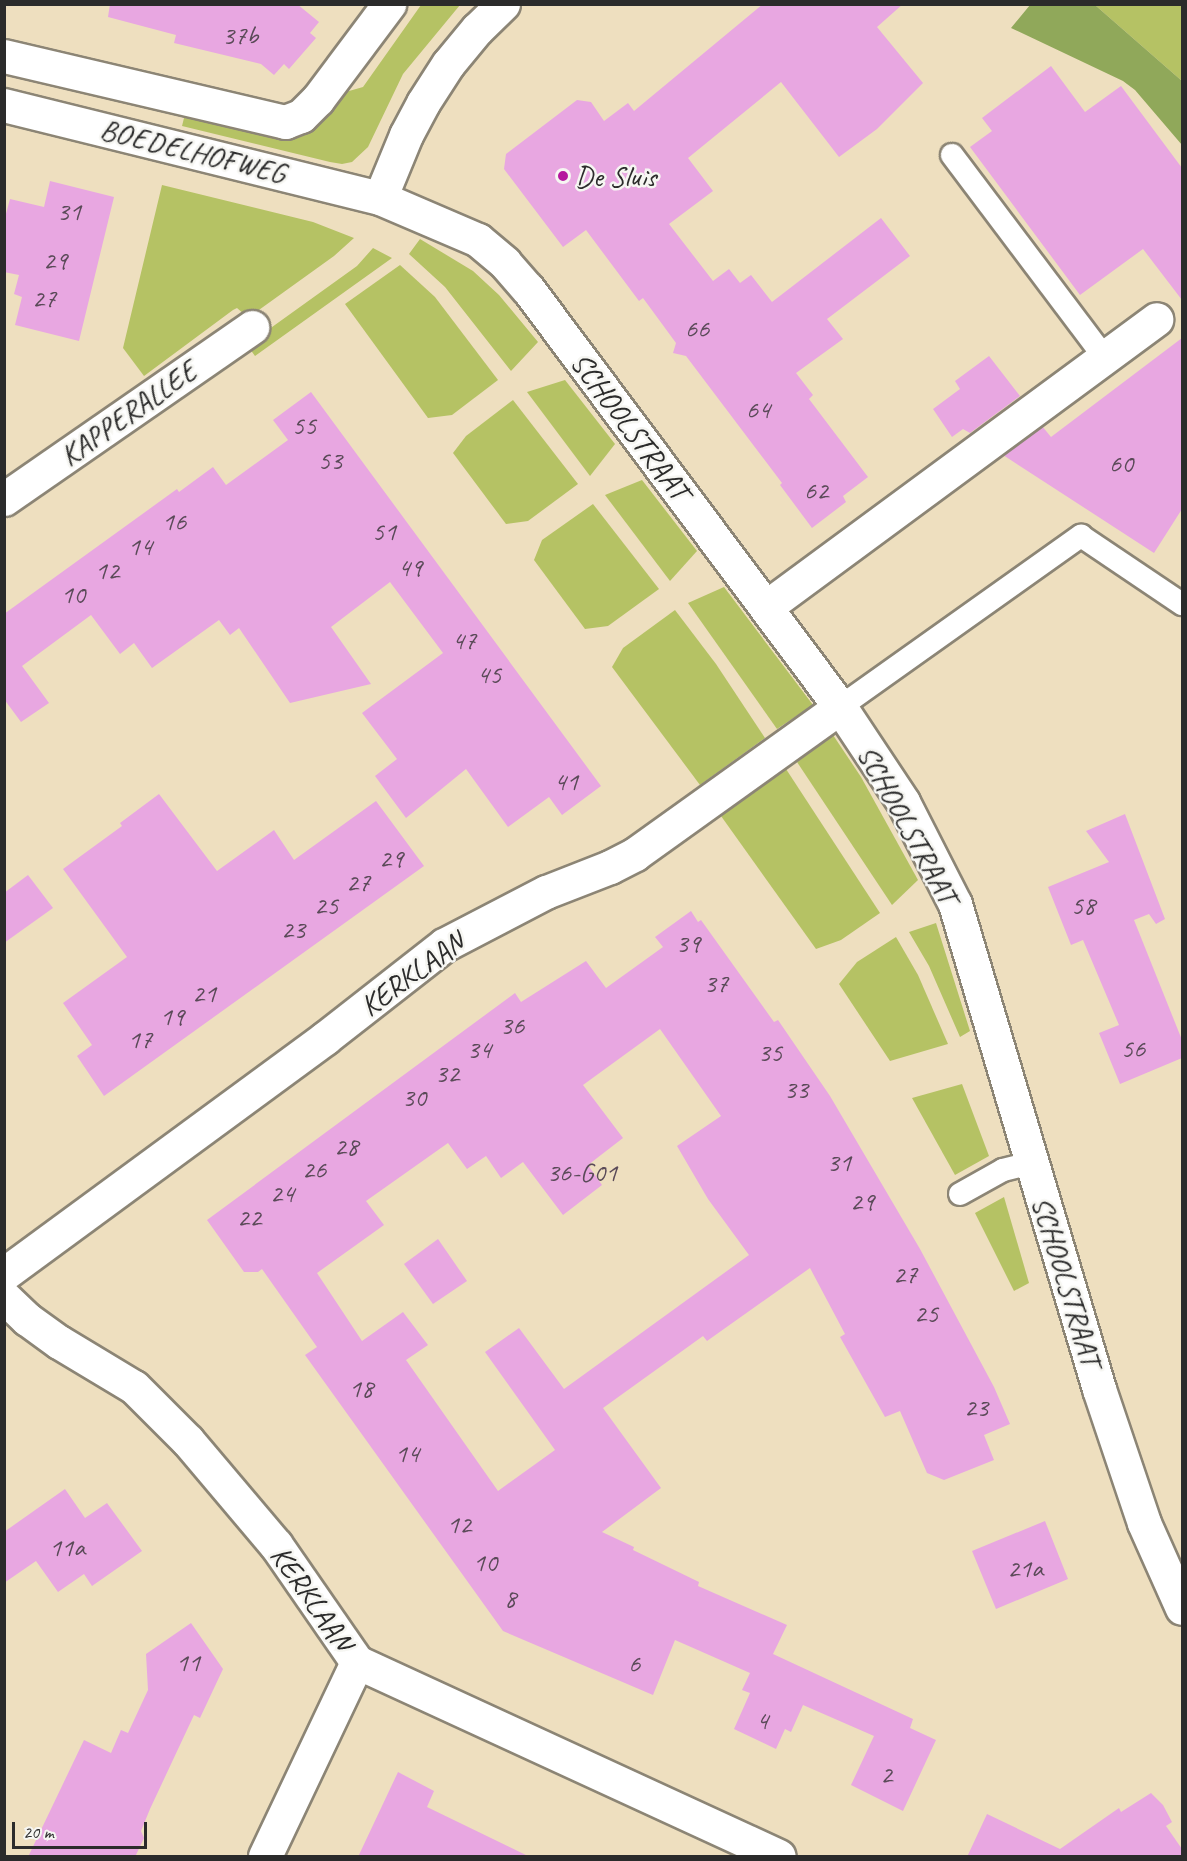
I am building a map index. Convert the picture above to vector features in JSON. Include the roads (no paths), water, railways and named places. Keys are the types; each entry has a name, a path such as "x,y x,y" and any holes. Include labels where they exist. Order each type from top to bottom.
{"street":[{"name":"BOEDELHOFWEG","path":"4,56 285,122 301,116 318,99 389,4"},
{"path":"380,198 406,135 429,93 470,38 503,4"},
{"name":"BOEDELHOFWEG","path":"4,105 380,198"},
{"name":"SCHOOLSTRAAT","path":"380,198 478,240 505,262 528,289 840,707 903,802 955,904 1099,1389 1144,1523 1182,1608"},
{"path":"766,607 1156,318"},
{"name":"KAPPERALLEE","path":"4,499 252,327"},
{"name":"KERKLAAN","path":"4,1274 325,1038 444,945 546,892 610,867 635,854 840,707"},
{"name":"KERKLAAN","path":"4,1297 27,1319 59,1342 134,1387 188,1441 276,1545 357,1662 779,1857"},
{"path":"265,1857 357,1662"}],"lane":[{"path":"952,155 1104,357"},
{"path":"840,707 1081,536 1182,604"},
{"path":"960,1194 1004,1170 1031,1163"}],"place":[{"name":"De Sluis","path":"563,176"}]}
